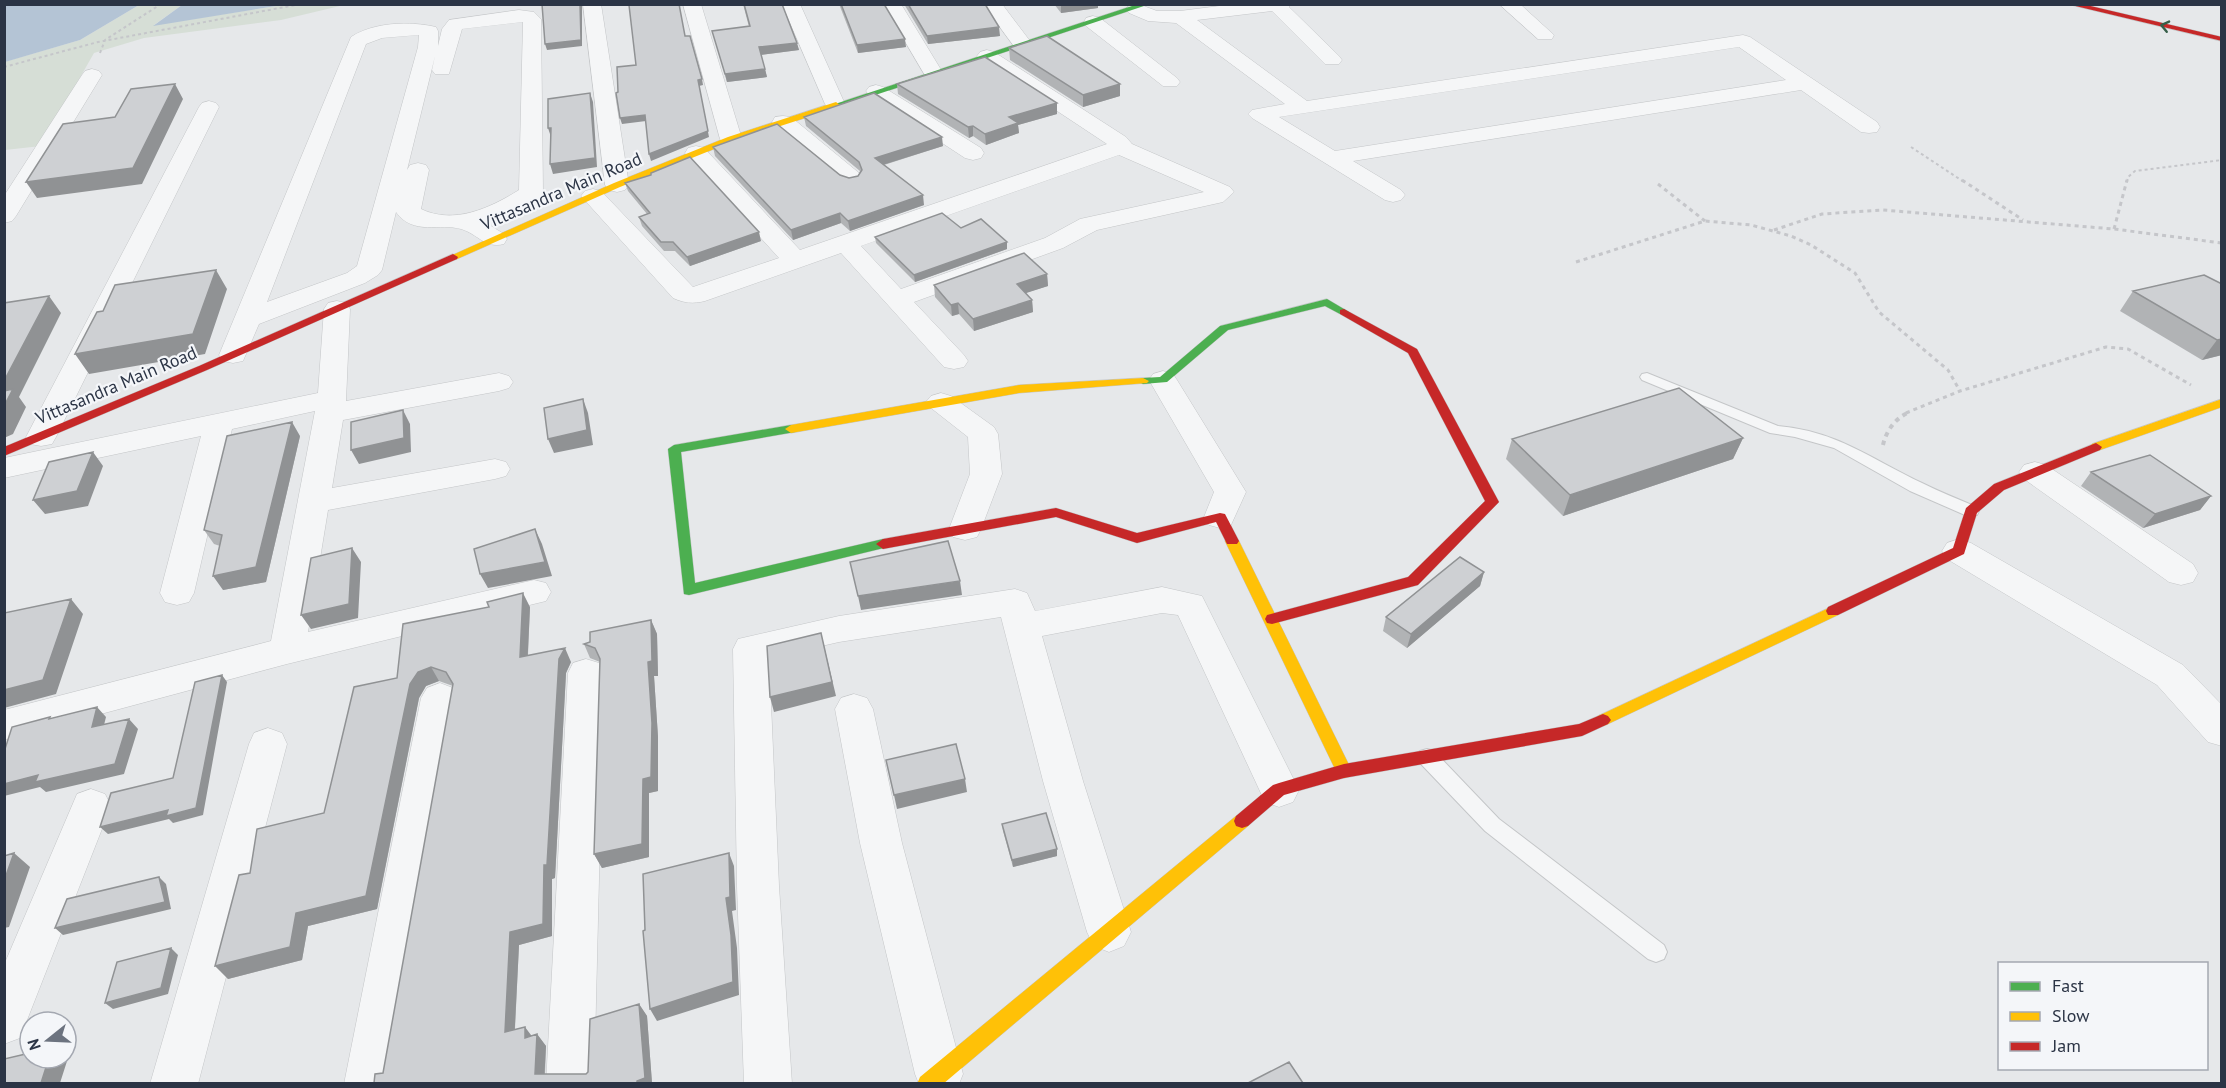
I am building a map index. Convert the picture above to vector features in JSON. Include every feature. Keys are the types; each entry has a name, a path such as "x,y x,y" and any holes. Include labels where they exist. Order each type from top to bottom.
{"main road":[{"path":"2070,4 2222,39"},
{"name":"Vittasandra Main Road","path":"4,452 233,355 617,185 731,139 1093,22 1109,10 1141,7"},
{"path":"1272,619 1413,580 1492,502 1413,351 1327,302 1224,328 1163,380 1019,388 674,449 690,590 895,541 1056,512 1137,538 1220,517 1272,619 1344,771"},
{"path":"933,1079 1279,790 1344,771 1582,730 1959,551 1971,511 1999,487 2126,435 2221,403"}],"street":[{"path":"592,4 617,185"},
{"path":"692,4 731,139"},
{"path":"791,4 836,104"},
{"path":"892,4 933,73"},
{"path":"992,4 1023,45"},
{"path":"1141,7 1154,17 1180,17 1282,4"},
{"path":"1508,4 1545,35"},
{"path":"1277,5 1332,60"},
{"path":"422,155 408,212 429,222 466,222 504,210 531,193 532,19 528,16 519,16 456,24 451,29 433,109"},
{"path":"1180,17 1302,107"},
{"path":"1093,22 1170,82"},
{"path":"233,355 358,41 362,37 384,32 417,28 429,31 428,47 369,270 356,278 247,320"},
{"path":"1394,195 1259,114 1743,41 1869,127"},
{"path":"987,56 1121,144 1120,147"},
{"path":"4,216 92,75"},
{"path":"1332,158 1804,83"},
{"path":"876,91 973,153"},
{"path":"41,437 209,107"},
{"path":"783,122 851,178"},
{"path":"593,196 688,296 795,261 1120,147 1220,189 1222,192 1215,197 1089,224 1053,243 897,300"},
{"path":"696,153 795,261"},
{"path":"466,222 495,239"},
{"path":"844,243 954,361"},
{"path":"287,650 331,406 337,309"},
{"path":"1163,380 1230,492 1220,517"},
{"path":"4,468 219,422 499,382"},
{"path":"941,402 983,434 986,474 965,528"},
{"path":"177,593 219,422"},
{"path":"313,502 495,469"},
{"path":"2035,472 2181,573"},
{"path":"1959,551 2170,675 2222,731"},
{"path":"4,725 287,650 534,592"},
{"path":"1022,627 1162,600 1190,604 1279,790"},
{"path":"768,1083 758,886 751,649 839,629 1015,602 1063,781 1109,932"},
{"path":"570,1083 586,673"},
{"path":"368,1083 440,698"},
{"path":"854,709 933,1079"},
{"path":"174,1083 268,744"},
{"path":"4,1022 91,806"}],"lane":[{"path":"1647,377 1775,430 1796,432 1839,445 1916,487 1971,511"},
{"path":"1427,757 1492,825 1656,952"}],"path":[{"path":"105,40 161,4"},
{"path":"4,67 105,40 301,4"},
{"path":"1911,147 2026,222"},
{"path":"2114,229 2128,177 2135,171 2222,160"},
{"path":"1658,184 1705,221"},
{"path":"1774,230 1822,214 1883,210 2114,229 2222,243"},
{"path":"1576,262 1705,221 1731,222 1774,230 1810,244 1855,273 1879,312 1948,370 1960,391"},
{"path":"1899,476 1883,455 1885,435 1900,415 1960,391 2106,347 2116,347 2139,354 2221,403"}],"shaded area":[{"path":"139,5 182,5 154,25 282,5 344,5 281,20 144,38 94,53 41,146 5,150 4,62 80,40"}],"water":[{"path":"5,4 139,5 80,40 5,62"},
{"path":"182,4 282,5 153,26"}],"building":[{"path":"542,4 580,4 581,40 545,44"},
{"path":"679,4 685,36 690,36 702,79 698,80 708,131 649,154 645,115 620,118 616,93 618,92 617,67 636,65 629,5"},
{"path":"744,4 782,4 797,43 759,47 765,69 725,74 712,31 750,26"},
{"path":"841,4 884,4 905,39 857,45"},
{"path":"908,4 985,4 999,27 927,36"},
{"path":"1047,36 1120,84 1083,95 1009,48"},
{"path":"985,57 1057,103 1009,117 1018,123 985,134 973,126 968,127 897,84"},
{"path":"175,84 133,168 26,182 63,124 115,117 131,89"},
{"path":"590,93 595,158 550,164 551,128 548,128 548,99"},
{"path":"874,93 942,137 875,158 923,195 848,221 840,213 791,230 713,147 777,124 840,175 849,178 858,176 862,170 859,162 804,117"},
{"path":"690,157 759,232 687,257 673,242 661,242 639,217 650,213 625,183 651,175 651,173"},
{"path":"942,213 961,228 981,219 1007,242 914,275 875,237"},
{"path":"1024,253 1047,274 1017,284 1032,300 973,319 958,303 951,305 934,285"},
{"path":"216,270 193,334 75,354 97,312 103,311 115,285"},
{"path":"2204,275 2222,284 2222,339 2217,340 2133,291"},
{"path":"49,296 4,381 4,303"},
{"path":"1679,388 1743,438 1570,495 1512,439"},
{"path":"13,389 4,406 4,391"},
{"path":"583,399 587,430 548,439 544,408"},
{"path":"403,410 404,438 351,450 351,422"},
{"path":"292,422 256,567 213,576 222,535 204,530 227,436"},
{"path":"93,452 77,491 33,500 49,462"},
{"path":"2150,455 2211,496 2155,514 2091,472"},
{"path":"535,529 545,562 480,574 474,549"},
{"path":"948,541 960,581 858,596 850,562"},
{"path":"352,548 349,604 301,615 311,558"},
{"path":"1460,557 1484,572 1411,634 1386,617"},
{"path":"523,593 520,657 565,648 559,659 547,865 544,865 543,924 510,932 505,1032 525,1027 525,1038 537,1034 535,1074 586,1074 588,1072 590,1019 639,1004 645,1078 637,1083 374,1083 375,1074 383,1073 453,684 446,672 431,667 418,672 410,684 366,896 296,913 290,947 215,966 239,875 250,873 257,829 324,813 354,687 397,678 403,624 489,607 487,602"},
{"path":"71,599 43,680 4,690 4,613"},
{"path":"651,620 652,661 648,662 652,723 651,777 643,779 642,844 594,854 600,659 595,648 584,644 590,642 590,632"},
{"path":"821,633 832,682 770,697 767,646"},
{"path":"222,675 196,808 166,816 168,810 100,827 111,793 173,778 195,682"},
{"path":"97,707 92,727 129,719 115,764 35,782 38,775 4,784 4,752 12,727"},
{"path":"956,744 965,779 894,795 886,760"},
{"path":"1046,813 1057,849 1012,860 1002,824"},
{"path":"14,853 4,881 4,856"},
{"path":"729,853 730,897 726,898 731,935 733,982 650,1009 643,931 645,930 643,874"},
{"path":"159,877 165,902 55,928 67,899"},
{"path":"171,948 161,988 105,1003 117,962"},
{"path":"18,1056 18,1070 45,1070 41,1083 4,1083 4,1059"},
{"path":"1289,1062 1303,1083 1248,1083"}],"traffic: fast":[{"path":"836,105 1147,4"},
{"path":"1143,381 1163,380 1224,328 1327,302 1344,312"},
{"path":"791,429 674,449 689,590 883,544"}],"traffic: slow":[{"path":"453,257 617,185 731,139 836,105"},
{"path":"791,429 1019,389 1143,381"},
{"path":"2096,447 2222,403"},
{"path":"1232,541 1344,771"},
{"path":"1603,720 1833,611"},
{"path":"927,1084 1242,821"}],"traffic: jam":[{"path":"2070,4 2222,39"},
{"path":"4,452 203,368 453,257"},
{"path":"1272,619 1413,581 1492,502 1413,351 1344,312"},
{"path":"1833,611 1959,551 1971,511 1999,487 2096,447"},
{"path":"883,544 1056,512 1137,538 1220,517 1232,541"},
{"path":"1242,821 1279,790 1344,771 1582,730 1603,720"}]}
